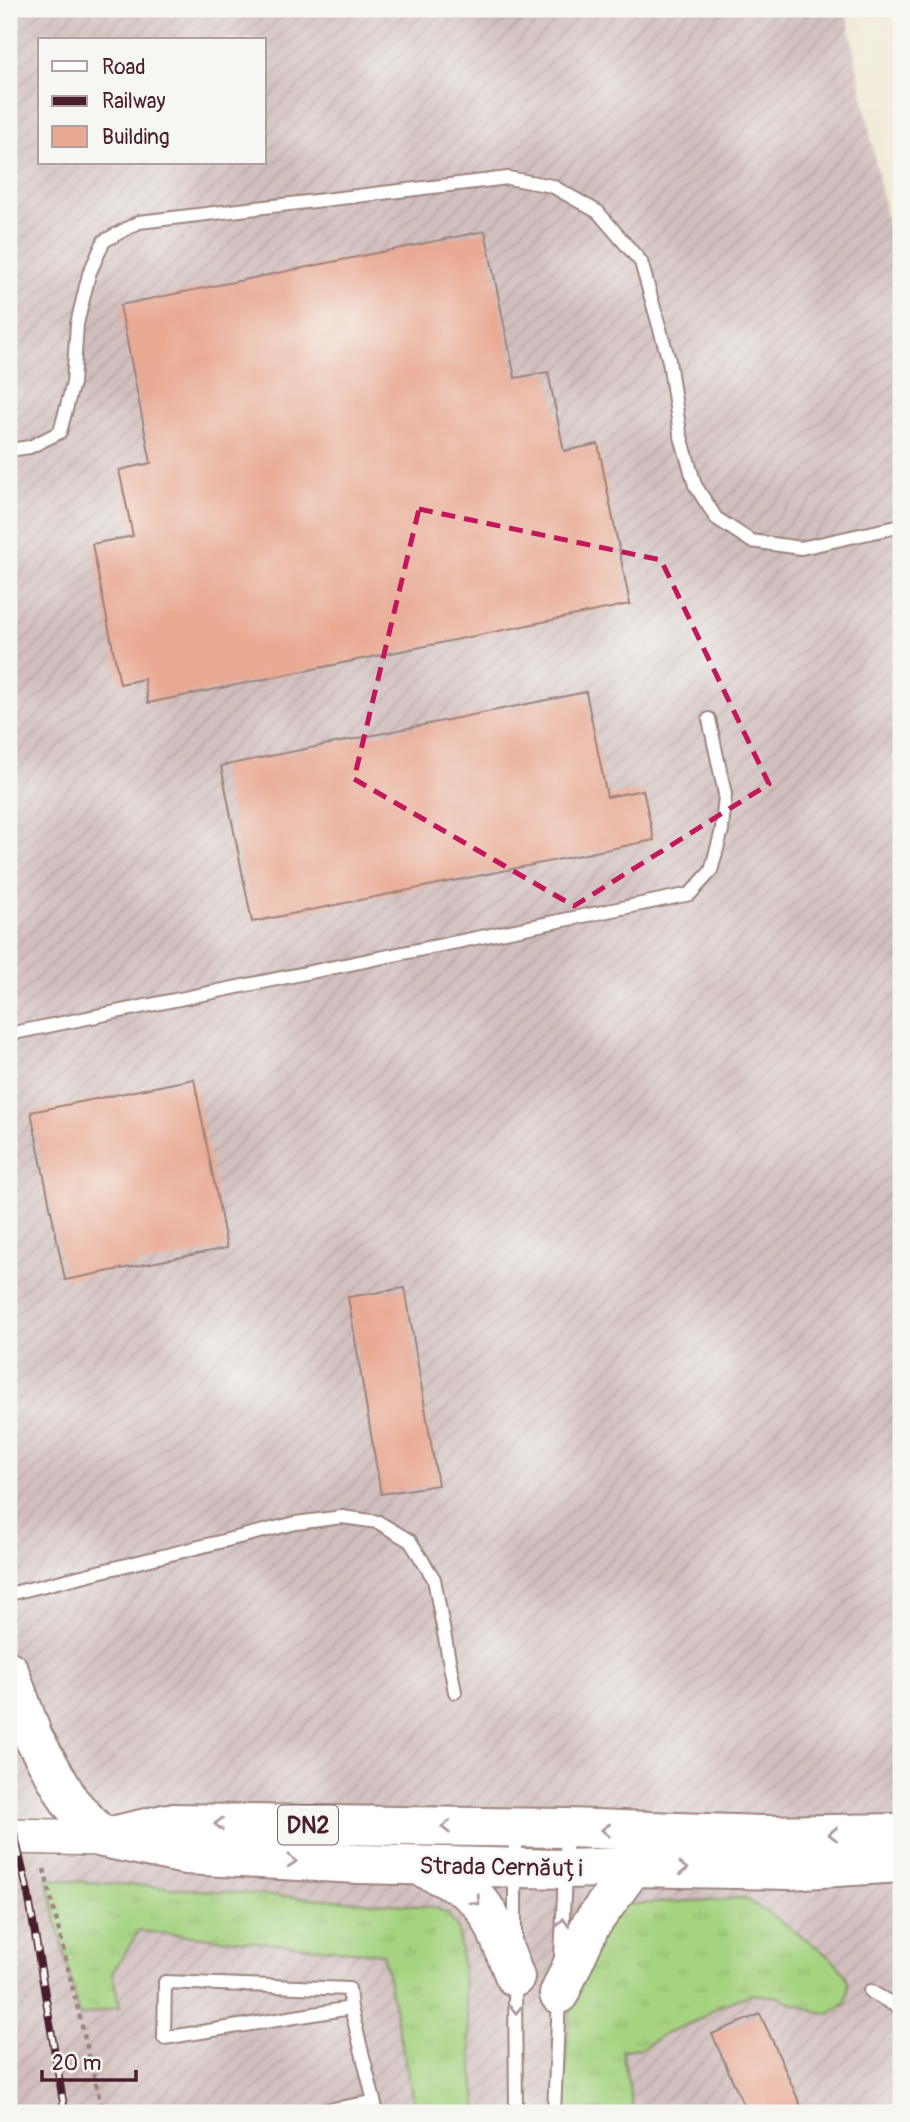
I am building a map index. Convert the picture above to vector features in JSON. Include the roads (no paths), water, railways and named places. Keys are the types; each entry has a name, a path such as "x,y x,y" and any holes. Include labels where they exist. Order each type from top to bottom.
{"main road":[{"path":"9,1671 33,1737 70,1802 103,1838"},
{"name":"Strada Cernăuți","path":"103,1838 168,1823 567,1828 761,1835 901,1833"},
{"name":"Strada Cernăuți","path":"22,1836 103,1838 185,1855 514,1868 789,1870 901,1863"},
{"path":"419,1865 460,1885 478,1900 489,1917 515,1977"},
{"path":"559,1994 590,1926 634,1867"}],"lane":[{"path":"9,450 30,447 60,432 73,383 77,324 89,274 104,241 139,222 508,178 552,186 598,212 641,262 668,360 680,433 691,472 695,485 716,518 751,541 801,548 901,526"},
{"path":"9,1034 690,894 711,871 722,830 724,794 709,719"},
{"path":"9,1594 296,1523 342,1517 378,1522 411,1541 434,1579 455,1692"},
{"path":"554,2113 567,1828"},
{"path":"514,1829 516,2113"},
{"path":"311,2113 376,2108 351,2008 349,1989 165,1982 164,2038 351,2008"},
{"path":"870,1991 901,2008"}],"railway":[{"path":"9,1811 28,1893 65,2113"}]}
